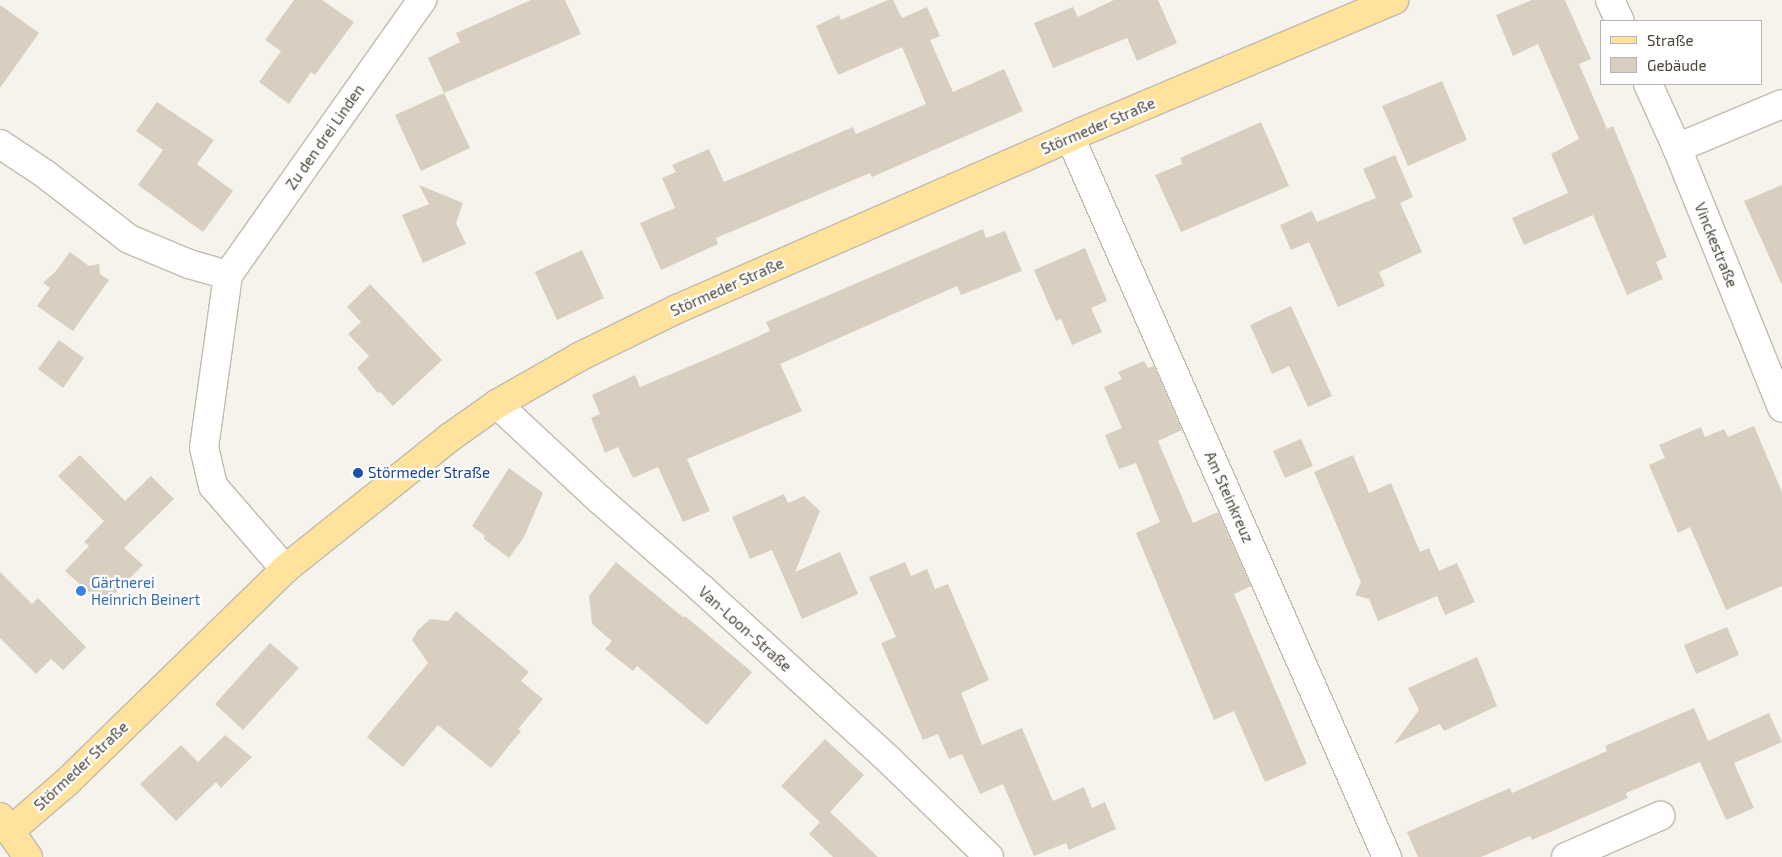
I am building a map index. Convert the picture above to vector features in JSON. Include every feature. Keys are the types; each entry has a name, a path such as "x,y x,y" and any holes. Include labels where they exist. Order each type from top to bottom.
{"main road":[{"name":"Störmeder Straße","path":"3,830 67,782 285,570 449,438 497,404 579,358 677,309 1070,137 1394,0"},
{"path":"3,830 28,857"}],"street":[{"path":"1610,0 1620,20"},
{"name":"Zu den drei Linden","path":"285,570 213,486 204,448 228,275 414,3"},
{"name":"Vinckestraße","path":"1648,85 1677,148 1782,408"},
{"path":"1677,148 1782,104"},
{"name":"Am Steinkreuz","path":"1070,137 1387,857"},
{"path":"0,144 45,174 129,239 189,264 228,275"},
{"name":"Van-Loon-Straße","path":"497,404 600,500 702,589 889,760 990,857"},
{"path":"1566,857 1660,816"}],"building":[{"path":"294,0 322,0 354,22 315,75 311,72 289,104 259,82 281,51 265,40"},
{"path":"531,0 565,0 581,34 444,93 428,58 460,42 456,33"},
{"path":"888,0 893,0 902,18 927,7 940,36 930,40 953,92 1004,69 1023,111 872,177 870,173 716,238 718,244 661,270 640,223 675,208 662,178 676,172 672,165 709,149 724,182 853,127 856,134 926,104 902,47 838,75 816,26 839,15 841,20"},
{"path":"1114,0 1158,0 1177,43 1137,61 1127,38 1053,68 1034,23 1073,7 1078,17"},
{"path":"1532,0 1565,0 1591,59 1579,64 1607,129 1613,126 1667,257 1656,262 1663,279 1627,295 1593,215 1524,245 1512,218 1568,193 1551,154 1579,139 1538,44 1513,56 1496,15"},
{"path":"0,5 39,33 0,88"},
{"path":"1442,81 1467,140 1408,166 1382,106"},
{"path":"444,93 470,148 421,171 395,115"},
{"path":"157,102 214,140 197,164 233,191 203,232 138,185 163,150 136,131"},
{"path":"1261,122 1289,186 1181,232 1155,175 1182,164 1180,158"},
{"path":"1395,155 1413,197 1400,203 1422,252 1379,272 1385,286 1338,307 1309,242 1291,250 1280,225 1312,211 1317,222 1376,198 1363,169"},
{"path":"419,185 463,203 456,223 466,244 423,263 402,215 429,204"},
{"path":"1782,185 1782,285 1744,201"},
{"path":"983,229 986,238 1005,231 1022,271 961,295 957,286 780,364 802,411 687,459 710,511 683,522 658,467 633,478 618,447 605,453 591,418 600,414 592,395 635,375 640,387 714,356 770,331 766,322"},
{"path":"1085,248 1107,301 1091,308 1102,332 1072,345 1061,319 1056,321 1034,270"},
{"path":"582,250 604,298 557,320 535,272"},
{"path":"70,252 89,266 99,264 100,274 109,280 73,331 37,306 50,288 43,283 55,272"},
{"path":"370,284 442,360 393,406 380,392 378,393 357,368 369,356 348,334 361,322 347,307"},
{"path":"1291,306 1332,396 1308,407 1289,366 1272,374 1250,325"},
{"path":"59,340 84,358 63,388 38,369"},
{"path":"1144,361 1148,368 1154,366 1182,430 1158,441 1193,523 1218,512 1251,586 1234,594 1307,764 1265,782 1234,711 1214,720 1136,533 1160,522 1136,463 1119,469 1105,435 1122,428 1104,387 1122,379 1118,372"},
{"path":"1754,426 1782,492 1782,586 1726,610 1690,527 1678,533 1649,465 1665,458 1659,445 1701,427 1705,437 1724,429 1728,437"},
{"path":"1301,439 1313,466 1285,478 1273,451"},
{"path":"80,455 125,501 151,476 174,499 124,548 143,565 103,605 65,571 89,546 84,542 104,521 58,476"},
{"path":"1353,455 1369,493 1391,483 1420,552 1429,548 1439,571 1457,563 1475,602 1445,615 1437,596 1378,621 1369,599 1355,595 1361,582 1314,472"},
{"path":"509,468 543,493 524,537 509,558 484,539 485,536 472,526"},
{"path":"784,494 788,503 804,496 820,511 795,572 840,552 858,594 802,619 772,550 750,559 732,517"},
{"path":"616,562 752,672 707,725 637,666 633,671 605,649 612,641 592,624 589,596"},
{"path":"905,562 911,576 927,569 935,589 948,584 989,680 961,693 982,745 1022,728 1053,801 1084,787 1092,808 1105,802 1116,829 1069,850 1066,843 1034,856 1003,784 980,794 962,754 949,759 938,734 923,740 881,643 896,637 869,577"},
{"path":"0,572 32,604 38,598 86,647 63,670 51,659 36,674 0,638"},
{"path":"456,611 529,672 521,681 543,699 518,729 521,731 491,768 438,725 403,767 367,737 428,663 412,640 418,630 430,619 448,621"},
{"path":"1727,627 1739,655 1696,674 1684,645"},
{"path":"270,643 299,668 243,730 215,704"},
{"path":"1477,657 1497,706 1444,731 1440,724 1394,744 1419,710 1408,688"},
{"path":"1694,708 1708,741 1769,713 1782,742 1734,763 1754,808 1726,820 1700,762 1626,793 1628,798 1532,840 1530,836 1481,857 1418,857 1407,832 1510,788 1512,793 1607,751 1605,746"},
{"path":"225,735 252,757 221,788 216,782 176,821 140,784 181,745 198,762"},
{"path":"825,739 864,775 830,812 878,857 833,857 809,834 820,822 781,786"}],"place":[{"name":"Störmeder Straße","path":"358,473"},
{"name":"Gärtnerei Heinrich Beinert","path":"81,591"}]}
